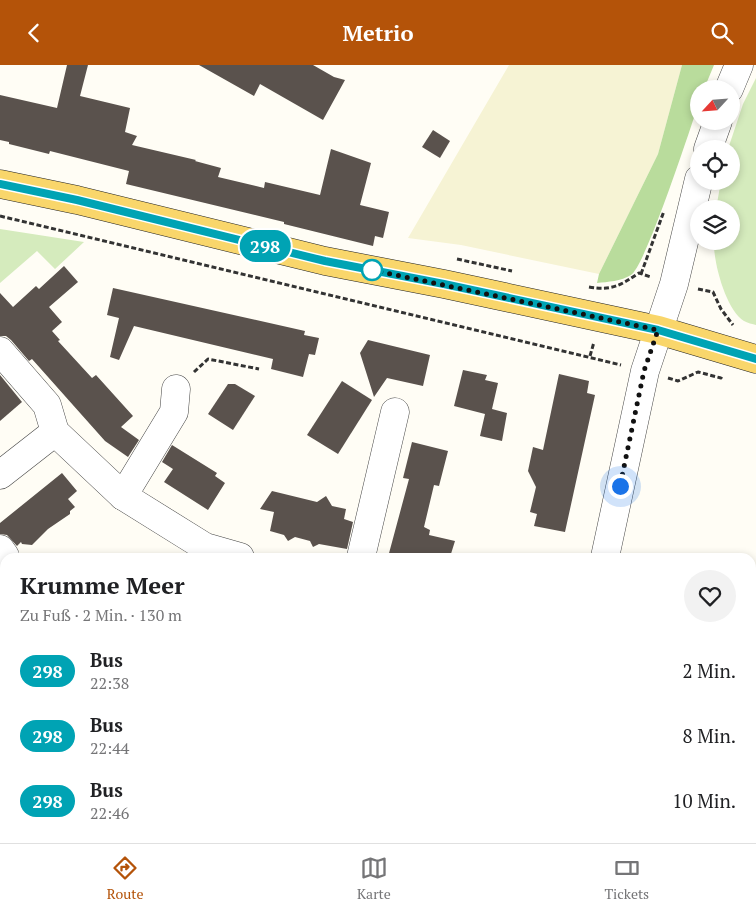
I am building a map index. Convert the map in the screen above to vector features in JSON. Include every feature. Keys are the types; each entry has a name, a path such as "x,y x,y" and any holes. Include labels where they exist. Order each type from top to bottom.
{"main road":[{"path":"0,184 77,200 325,261 444,284 658,330 756,359"}],"street":[{"path":"733,80 739,65"},
{"path":"605,553 644,371 674,283 696,190"},
{"path":"0,351 47,405 56,433 123,496 202,552"},
{"path":"123,496 174,412 176,389"},
{"path":"362,553 395,412"},
{"path":"0,475 56,433"}],"path":[{"path":"0,216 581,354 678,381 698,372 721,378 734,326 721,309 713,292"},
{"path":"608,289 622,284 639,273"},
{"path":"176,389 208,359 259,369"}],"shaded area":[{"path":"509,65 682,65 658,154 599,274 461,245 408,238"}],"green space":[{"path":"682,65 714,65 708,80 690,80 690,129 657,223 638,266 627,277 610,282 597,283 599,274 658,154"},
{"path":"756,78 756,325 745,322 732,307 718,273 714,250 740,250 740,200 718,200 719,190 740,190 740,140 731,140 734,130 740,130 740,113"},
{"path":"0,229 84,242 55,269 37,251 0,283"}],"building":[{"path":"67,65 88,65 80,96 130,108 125,132 137,136 132,145 221,168 218,177 264,188 265,182 320,195 331,149 371,163 360,205 389,212 383,238 375,236 373,246 284,224 284,222 126,184 129,171 50,151 49,154 0,140 0,95 57,108"},
{"path":"199,65 313,65 334,77 345,80 323,120 260,84 254,96"},
{"path":"433,130 450,141 440,158 422,147"},
{"path":"64,266 78,282 49,307 62,322 52,331 60,340 58,341 92,378 96,375 133,416 121,427 139,440 128,457 105,441 32,359 29,361 6,336 0,336 0,293 13,307 36,286 39,289"},
{"path":"113,288 305,331 304,335 319,338 315,355 309,354 303,377 271,369 273,359 134,326 119,360 110,357 119,318 107,315"},
{"path":"368,340 430,355 423,386 387,378 374,397 360,353"},
{"path":"463,370 487,375 485,380 498,383 492,409 507,413 502,441 480,436 485,414 454,406"},
{"path":"559,374 589,381 587,393 595,395 565,532 534,526 537,514 530,512 536,487 528,471 533,447 543,450"},
{"path":"0,375 22,402 0,421"},
{"path":"342,381 372,400 338,454 307,435"},
{"path":"228,384 235,384 255,396 233,430 208,414"},
{"path":"412,442 448,451 439,486 434,485 424,527 430,530 429,535 455,541 451,553 389,553 409,479 403,478"},
{"path":"172,445 217,473 215,476 225,483 208,510 164,482 173,469 162,462"},
{"path":"62,473 77,491 68,499 75,507 70,511 70,514 48,529 32,545 22,544 21,542 17,546 7,535 0,534 0,523"},
{"path":"272,491 317,502 326,496 332,506 346,509 344,519 353,522 347,549 319,544 313,547 310,541 295,537 288,541 284,535 270,531 274,512 260,509"}],"bus line":[{"name":"298","path":"0,184 77,200 325,261 444,284 658,330 756,359"}],"route":[{"path":"372,270 658,330 644,371 620,486"}]}
